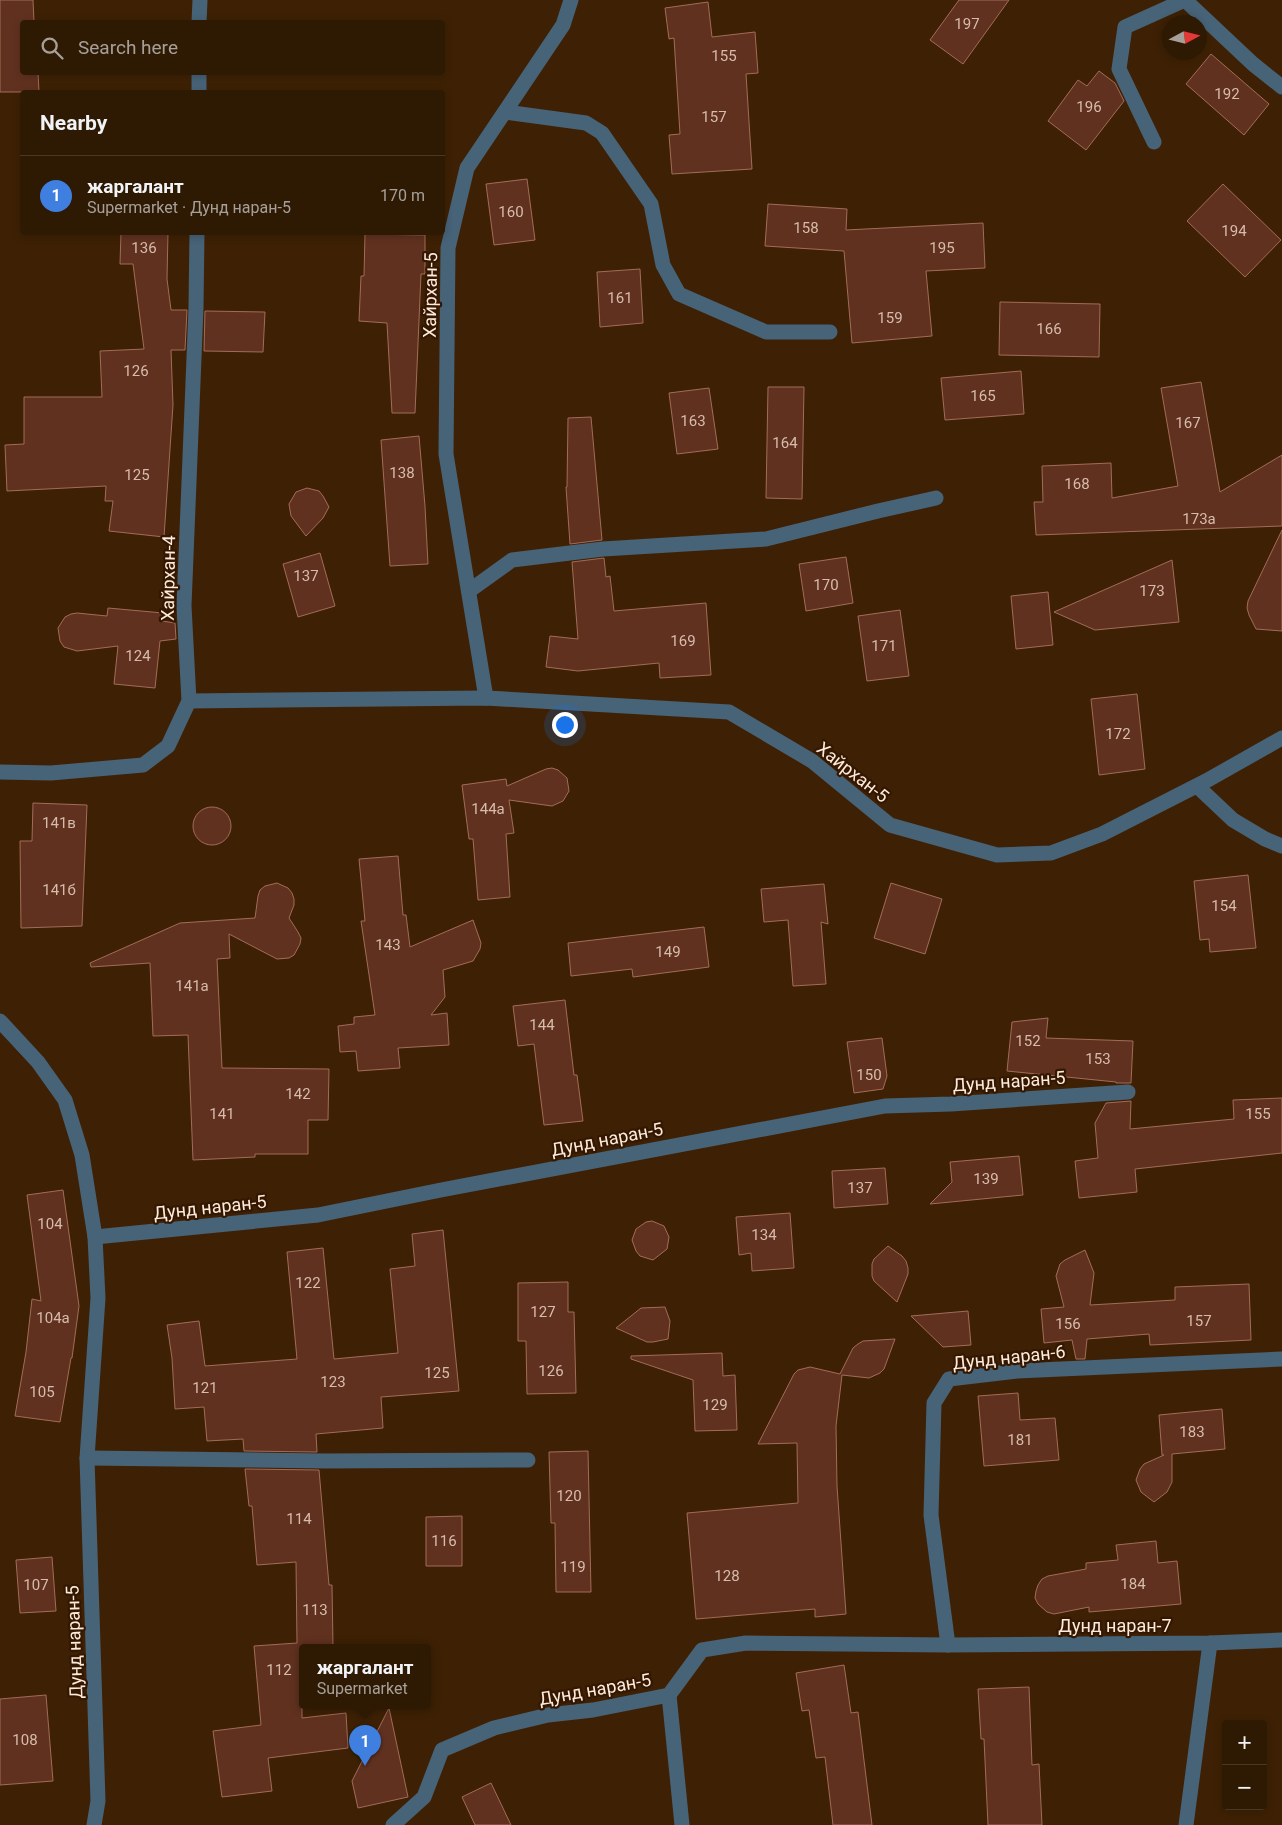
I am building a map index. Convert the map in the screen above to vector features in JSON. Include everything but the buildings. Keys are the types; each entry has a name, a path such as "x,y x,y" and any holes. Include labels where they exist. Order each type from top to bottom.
{"street":[{"path":"200,0 200,20"},
{"name":"Хайрхан-5","path":"571,0 563,25 467,168 448,248 446,454 486,698 730,712 812,761 890,825 997,855 1051,853 1102,834 1196,786 1282,738"},
{"path":"1154,142 1119,69 1125,26 1185,0 1253,64 1282,87"},
{"path":"198,90 199,75"},
{"path":"505,112 586,123 602,132 651,204 663,265 679,294 766,332 830,332"},
{"name":"Хайрхан-4","path":"0,772 51,773 143,765 168,746 189,701 184,606 196,308 197,235"},
{"path":"468,592 512,560 604,549 766,539 936,498"},
{"path":"189,701 486,698"},
{"path":"1196,786 1233,820 1265,839 1282,846"},
{"name":"Дунд наран-5","path":"0,1021 38,1062 65,1100 82,1155 95,1238 98,1298 88,1458 98,1801 94,1825"},
{"name":"Дунд наран-5","path":"95,1238 318,1215 479,1182 885,1106 950,1104 1128,1092"},
{"name":"Дунд наран-6","path":"948,1645 931,1515 934,1403 949,1379 1017,1371 1282,1359"},
{"path":"88,1458 326,1461 528,1460"},
{"name":"Дунд наран-7","path":"948,1645 1210,1643 1282,1640"},
{"name":"Дунд наран-5","path":"393,1825 424,1797 442,1750 494,1728 548,1715 593,1710 669,1695 702,1650 746,1643 948,1645"},
{"path":"1186,1825 1210,1643"},
{"path":"669,1695 682,1825"}],"place":[{"name":"жаргалант","path":"365,1766"}]}
